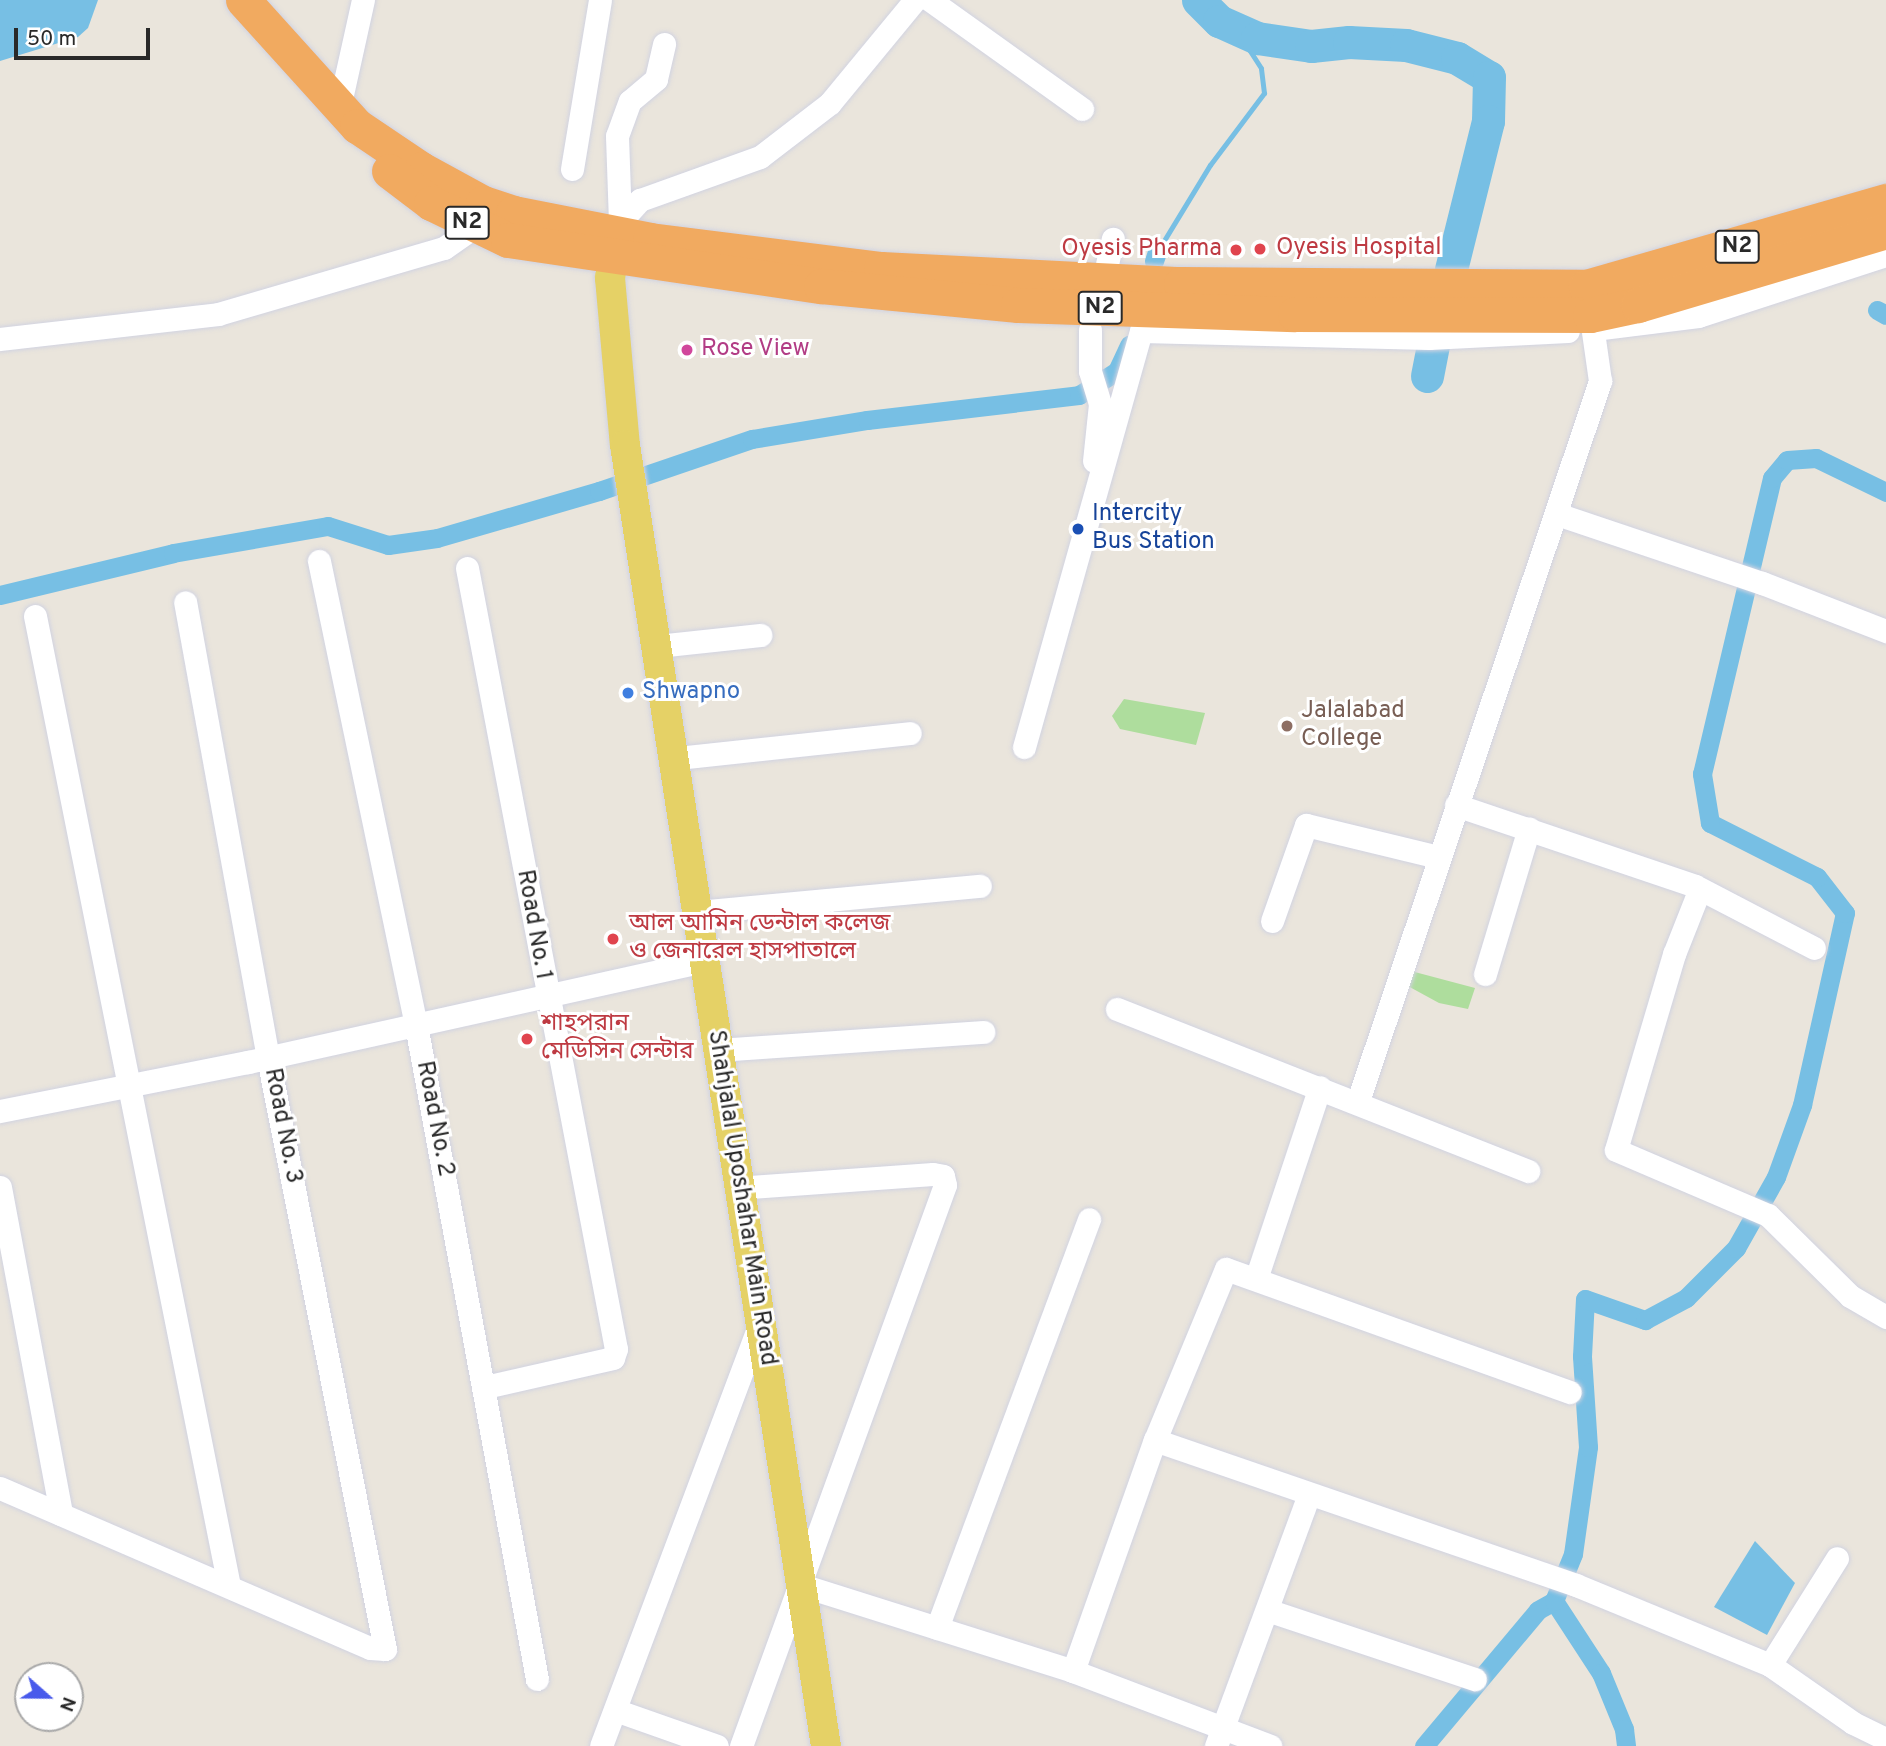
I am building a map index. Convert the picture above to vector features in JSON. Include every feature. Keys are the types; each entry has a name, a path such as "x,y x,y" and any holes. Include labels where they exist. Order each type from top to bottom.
{"highway":[{"name":"N2","path":"243,0 348,117 421,169 478,215 616,238 954,303 1144,320 1590,310 1638,305 1886,231"},
{"name":"N2","path":"616,238 881,269 1181,284 1590,310 1886,201"}],"main road":[{"name":"Shahjalal Uposhahar Main Road","path":"616,238 610,278 625,446 677,758 736,1188 760,1322 826,1746"}],"street":[{"path":"348,117 363,0"},
{"path":"572,169 600,0"},
{"path":"616,238 640,200 760,157 830,103 915,0"},
{"path":"930,0 1082,109"},
{"path":"616,238 617,136 630,102 656,79 664,44"},
{"path":"0,339 218,314 444,248 478,215"},
{"path":"1107,264 1114,239"},
{"path":"1358,1101 1438,857 1558,514 1600,381 1590,310 1698,316 1886,255"},
{"path":"1024,747 1144,320"},
{"path":"1068,596 1066,575 1090,496 1100,404 1090,371 1090,330"},
{"path":"1558,514 1762,583 1886,631"},
{"name":"Road No. 2","path":"319,561 416,1025 537,1679"},
{"name":"Road No. 1","path":"467,568 546,996 616,1349 613,1358 485,1387"},
{"name":"Road No. 3","path":"185,602 268,1058 385,1649 370,1648 229,1586"},
{"path":"35,616 131,1085 229,1586"},
{"path":"657,646 760,635"},
{"path":"677,758 910,733"},
{"path":"1456,805 1664,874 1814,948"},
{"path":"1272,921 1306,825 1438,857"},
{"path":"1485,974 1529,828"},
{"path":"698,912 980,886"},
{"path":"1699,891 1670,965 1616,1150 1768,1215 1850,1296 1886,1317"},
{"path":"0,1111 268,1058 704,961"},
{"path":"1117,1009 1358,1101 1528,1171"},
{"path":"718,1049 983,1032"},
{"path":"1256,1279 1320,1087"},
{"path":"736,1188 933,1174 943,1176 946,1185 741,1746"},
{"path":"0,1187 61,1514"},
{"path":"937,1628 1089,1219"},
{"path":"1073,1671 1155,1440 1223,1272 1231,1269 1570,1392"},
{"path":"601,1746 760,1322"},
{"path":"1155,1440 1577,1585 1770,1665 1853,1723 1886,1739"},
{"path":"0,1488 229,1586"},
{"path":"1219,1737 1309,1495"},
{"path":"1770,1665 1837,1558"},
{"path":"801,1585 1073,1671 1219,1737 1270,1746"},
{"path":"1267,1610 1475,1679"},
{"path":"615,1710 717,1746"}],"green space":[{"path":"1124,699 1205,713 1196,745 1120,729 1112,716"},
{"path":"1411,971 1475,988 1468,1009 1439,1003 1406,985"}],"water":[{"path":"0,0 98,0 88,28 78,37 0,61"},
{"path":"1755,1541 1795,1583 1767,1635 1714,1607"}],"waterway":[{"path":"1198,0 1219,21 1257,38 1311,46 1349,42 1406,45 1457,58 1489,77 1488,121 1451,269"},
{"path":"1157,252 1210,165 1264,93 1261,68 1236,29"},
{"path":"1154,261 1157,252"},
{"path":"1877,310 1886,315"},
{"path":"0,595 173,553 328,526 388,545 437,538 599,491 752,439 867,420 1079,395 1117,371 1129,345"},
{"path":"1427,376 1433,346"},
{"path":"1424,1746 1538,1610 1554,1601 1573,1554 1588,1447 1582,1356 1585,1299 1645,1320 1686,1298 1736,1248 1776,1177 1802,1105 1845,913 1817,877 1710,823 1702,774 1772,478 1787,460 1816,458 1886,492"},
{"path":"1554,1601 1601,1673 1624,1729 1626,1746"}],"place":[{"name":"Oyesis Hospital","path":"1260,249"},
{"name":"Oyesis Pharma","path":"1236,250"},
{"name":"Rose View","path":"687,350"},
{"name":"Intercity Bus Station","path":"1078,529"},
{"name":"Shwapno","path":"628,693"},
{"name":"Jalalabad College","path":"1287,726"},
{"name":"আল আমিন ডেন্টাল কলেজ ও জেনারেল হাসপাতালে","path":"613,939"},
{"name":"শাহপরান মেডিসিন সেন্টার","path":"527,1039"}]}
